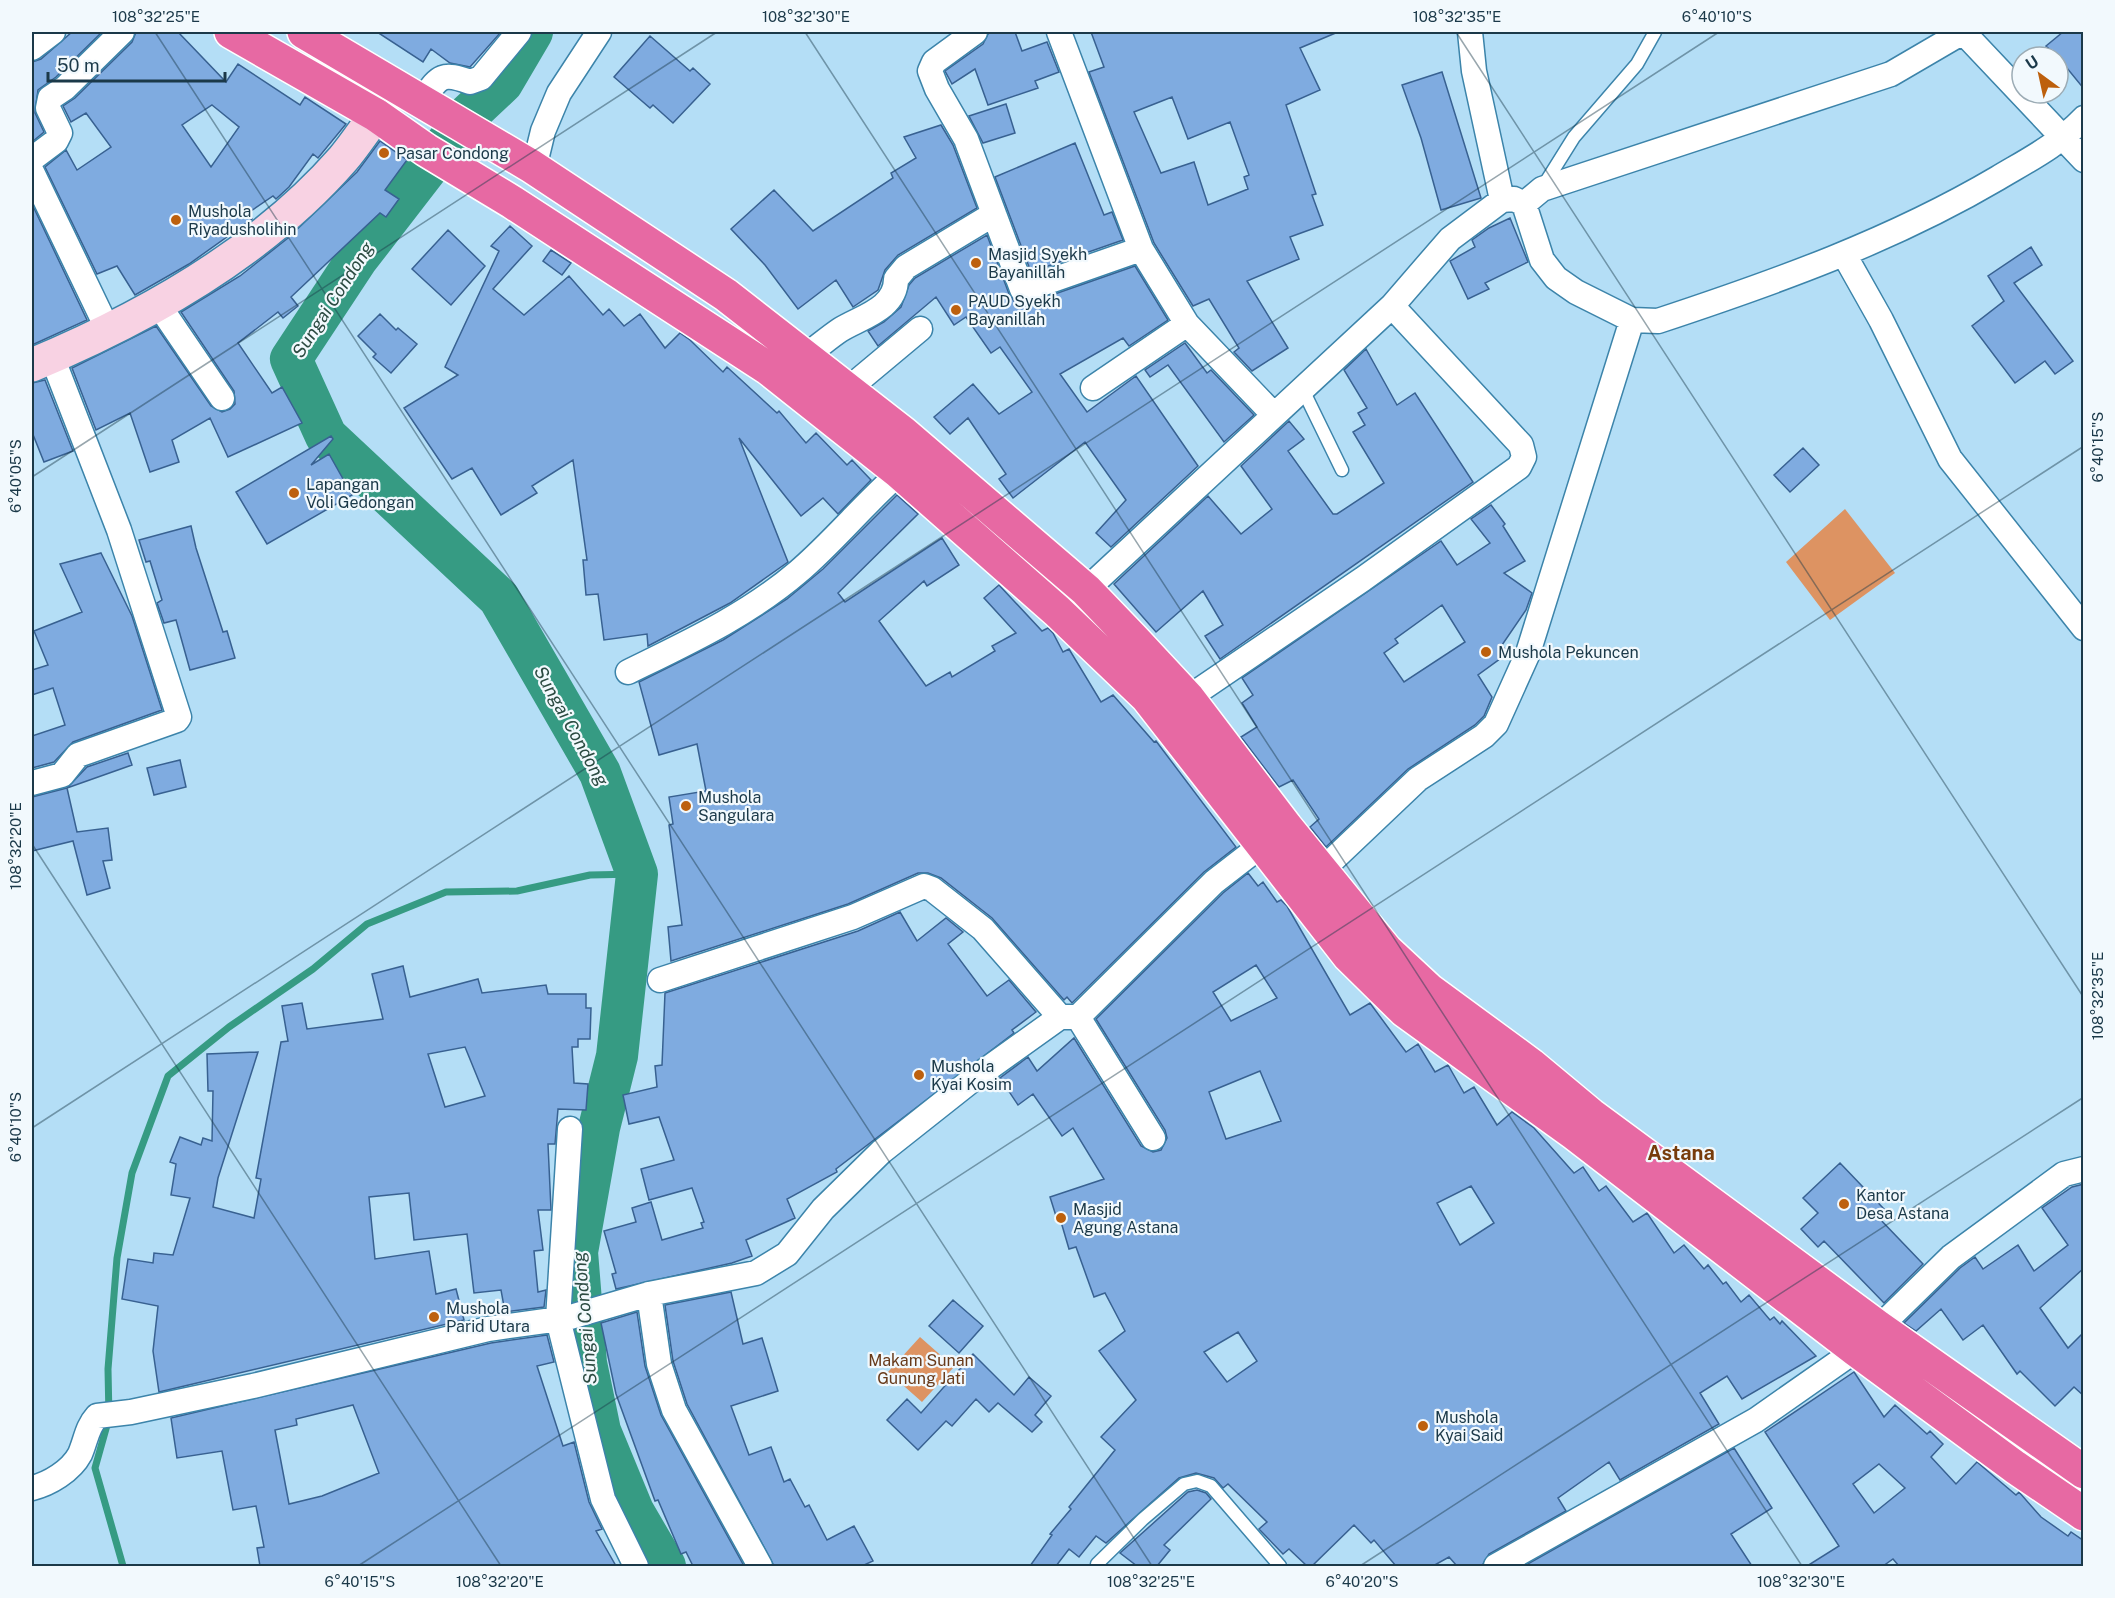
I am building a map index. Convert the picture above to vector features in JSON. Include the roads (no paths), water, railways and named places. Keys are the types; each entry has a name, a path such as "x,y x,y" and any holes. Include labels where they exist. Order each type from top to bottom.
{"highway":[{"path":"231,32 376,115 426,150 512,202 769,369 899,472 1057,611 1147,697 1349,956 1405,1011 1583,1124 1878,1327 2079,1491"},
{"path":"304,32 533,167 726,295 925,452 1086,590 1188,698 1386,950 1429,990 1531,1065 1583,1124 1856,1350 2079,1491"}],"street":[{"path":"32,48 53,32"},
{"path":"32,159 56,141 60,133 47,102 98,58 122,32"},
{"path":"435,110 434,83 447,75 470,82 481,78 519,32"},
{"path":"533,167 543,131 559,93 599,32"},
{"path":"975,32 934,62 930,71 937,89 966,138 1024,290 1141,249"},
{"path":"1059,32 1141,249 1187,324 1273,414"},
{"path":"1470,32 1474,71 1522,198 1542,260 1556,278 1576,292 1632,320 1658,321 1845,256 1966,197 2063,140 2084,118"},
{"path":"1086,590 1392,306 1450,238 1522,198 1891,74 1963,32 2084,160"},
{"path":"32,783 62,775 78,755 177,720 179,717 119,530 42,361 158,304 227,261 280,220 343,159 376,115"},
{"path":"32,172 108,330"},
{"path":"805,356 891,299 896,287 896,279 906,267 994,214"},
{"path":"1845,256 1881,320 1950,459 2084,628"},
{"path":"158,304 222,398"},
{"path":"1188,698 1363,579 1519,467 1524,457 1521,445 1392,306"},
{"path":"1322,871 1357,840 1418,779 1484,736 1496,724 1528,653 1632,320"},
{"path":"1093,388 1187,324"},
{"path":"848,390 920,329"},
{"path":"628,672 719,626 767,595 828,546 899,472 925,452"},
{"path":"32,1488 46,1485 69,1468 79,1455 93,1420 97,1416 130,1412 488,1329 563,1319 649,1294 740,1278 773,1265 792,1250 823,1209 864,1166 972,1080 1069,1017 1214,882 1263,844"},
{"path":"660,980 853,917 924,886 932,889 984,930 1069,1017 1153,1138"},
{"path":"570,1129 563,1319 603,1499 636,1566"},
{"path":"1496,1566 1756,1420 1856,1350 1951,1257 2064,1174 2084,1168"},
{"path":"649,1294 659,1364 674,1410 760,1566"}],"lane":[{"path":"1522,198 1636,64 1655,32"},
{"path":"1302,388 1342,470"},
{"path":"1097,1563 1184,1484 1197,1481 1211,1486 1280,1566"}],"waterway":[{"name":"Sungai Condong","path":"532,32 502,83 469,114 357,259 291,359 326,436 499,598 600,773 637,874 617,1056 599,1128 577,1252 586,1363 600,1431 633,1511 665,1566"},
{"path":"123,1566 95,1468 109,1418 108,1369 117,1258 132,1173 168,1076 229,1027 313,969 367,924 446,892 517,891 590,875 637,874"}],"place":[{"name":"Pasar Condong","path":"384,153"},
{"name":"Mushola Riyadusholihin","path":"176,220"},
{"name":"Masjid Syekh Bayanillah","path":"976,263"},
{"name":"PAUD Syekh Bayanillah","path":"956,310"},
{"name":"Lapangan Voli Gedongan","path":"294,493"},
{"name":"Mushola Pekuncen","path":"1486,652"},
{"name":"Mushola Sangulara","path":"686,806"},
{"name":"Mushola Kyai Kosim","path":"919,1075"},
{"name":"Kantor Desa Astana","path":"1844,1204"},
{"name":"Masjid Agung Astana","path":"1061,1218"},
{"name":"Mushola Parid Utara","path":"434,1317"},
{"name":"Mushola Kyai Said","path":"1423,1426"}],"district":[{"name":"Astana","path":"1681,1153"}],"park label":[{"name":"Makam Sunan Gunung Jati","path":"921,1369"}]}
